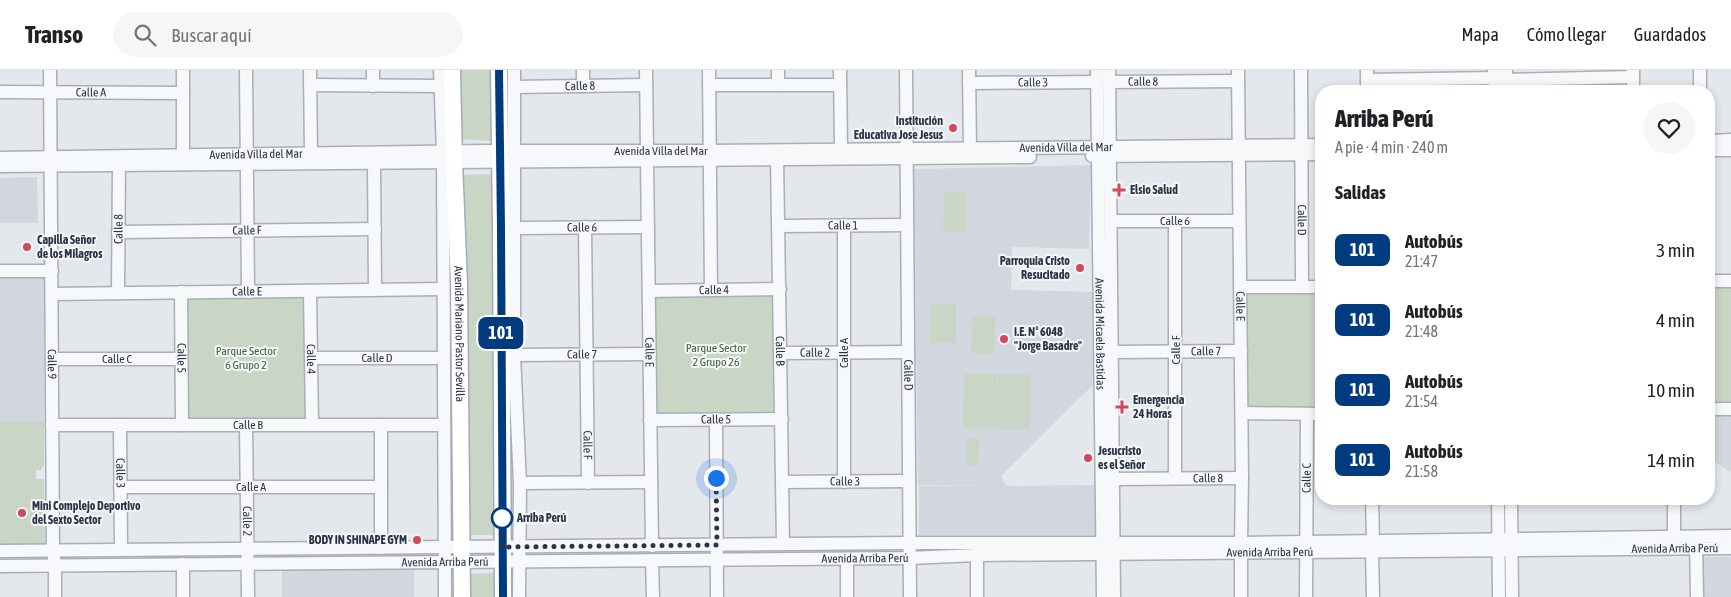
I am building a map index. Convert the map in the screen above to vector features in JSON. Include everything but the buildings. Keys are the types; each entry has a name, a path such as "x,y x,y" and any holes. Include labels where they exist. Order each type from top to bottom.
{"main road":[{"name":"Avenida Mariano Pastor Sevilla","path":"452,70 448,157 459,283 462,597"},
{"path":"499,70 507,156 503,597"}],"street":[{"path":"50,70 51,162"},
{"path":"183,70 183,156"},
{"path":"246,70 248,292"},
{"path":"310,70 311,154"},
{"path":"373,70 373,86"},
{"name":"Avenida Mariano Pastor Sevilla","path":"440,70 448,157 443,289 445,597"},
{"path":"514,70 507,156 514,228 514,355 520,483 519,597"},
{"path":"583,70 584,86"},
{"name":"Calle E","path":"646,70 652,546"},
{"path":"709,70 710,290"},
{"path":"778,70 778,85"},
{"path":"840,70 841,149"},
{"path":"906,70 906,153"},
{"path":"1301,70 1302,149"},
{"path":"1700,70 1700,85"},
{"path":"1367,80 1430,75 1500,80 1572,74 1633,74"},
{"name":"Calle 8","path":"1103,76 1238,75"},
{"name":"Calle E","path":"1238,75 1242,413 1241,597"},
{"path":"969,76 970,148"},
{"name":"Calle 3","path":"969,76 1103,76"},
{"name":"Avenida Micaela Bastidas","path":"1103,76 1108,549 1114,597"},
{"path":"709,85 840,84"},
{"path":"310,85 440,86"},
{"name":"Calle 8","path":"514,87 646,85"},
{"name":"Calle A","path":"0,92 183,93"},
{"path":"1715,141 1731,140"},
{"name":"Avenida Villa del Mar","path":"0,158 119,165 311,154 448,157 647,156 841,149 906,153 1104,152 1302,149 1315,146"},
{"name":"Avenida Villa del Mar","path":"710,155 778,159 970,148 1104,152"},
{"name":"Avenida Villa del Mar","path":"1302,149 1315,152"},
{"name":"Calle D","path":"1302,149 1302,287"},
{"path":"1715,150 1731,150"},
{"name":"Avenida Micaela Bastidas","path":"1103,597 1114,478 1111,221 1104,152"},
{"name":"Calle D","path":"906,153 910,597"},
{"name":"Avenida Villa del Mar","path":"0,166 183,156 374,163 448,157"},
{"name":"Calle B","path":"778,159 783,544"},
{"name":"Calle 9","path":"51,162 53,551 55,566"},
{"path":"374,163 374,290"},
{"name":"Calle 8","path":"118,293 119,165"},
{"name":"Calle 6","path":"1111,221 1240,221"},
{"name":"Calle F","path":"1175,221 1175,478"},
{"name":"Calle A","path":"844,225 844,482"},
{"name":"Calle 1","path":"778,226 907,225"},
{"name":"Calle F","path":"585,227 588,482"},
{"name":"Calle 6","path":"514,228 648,227"},
{"name":"Calle F","path":"118,232 374,229"},
{"path":"0,271 52,271"},
{"path":"1715,281 1731,281"},
{"path":"1240,287 1315,287"},
{"name":"Calle E","path":"52,294 443,289"},
{"name":"Calle 4","path":"649,292 780,289"},
{"name":"Calle 4","path":"310,291 312,425"},
{"name":"Calle 5","path":"181,292 182,425"},
{"name":"Calle 7","path":"1112,352 1241,351"},
{"name":"Calle 2","path":"781,353 908,352"},
{"name":"Calle 7","path":"514,355 650,354"},
{"name":"Calle D","path":"311,358 443,358"},
{"name":"Calle C","path":"52,359 181,359"},
{"path":"1715,409 1731,409"},
{"path":"1242,413 1315,414"},
{"name":"Calle C","path":"1306,547 1307,414"},
{"path":"716,419 717,597"},
{"name":"Calle 5","path":"650,420 782,419"},
{"name":"Calle B","path":"52,425 443,425"},
{"name":"Calle 3","path":"120,425 121,550"},
{"name":"Calle 2","path":"246,425 248,557"},
{"path":"381,425 381,548"},
{"name":"Calle 8","path":"1114,478 1242,478"},
{"name":"Calle 3","path":"783,482 909,481"},
{"path":"520,483 651,482"},
{"name":"Calle A","path":"120,487 381,487"},
{"path":"1372,505 1373,597"},
{"path":"1499,505 1512,597"},
{"path":"1499,597 1510,505"},
{"path":"1674,505 1674,536"},
{"name":"Avenida Arriba Perú","path":"1505,544 1674,536 1731,548"},
{"name":"Avenida Arriba Perú","path":"502,554 519,561 652,560 783,544 909,543 1108,549 1241,548 1696,542 1731,536"},
{"path":"1696,542 1697,597"},
{"name":"Avenida Arriba Perú","path":"0,566 183,564 248,557 381,548 444,547 462,554 502,554 519,547 652,546 717,552 847,559 1108,549"},
{"path":"1306,547 1306,597"},
{"name":"Avenida Arriba Perú","path":"0,551 121,550 248,557 444,561 462,554"},
{"path":"977,555 977,597"},
{"path":"248,557 248,597"},
{"path":"847,559 848,597"},
{"path":"652,560 652,597"},
{"path":"183,564 183,597"},
{"path":"55,566 56,597"}],"shaded area":[{"name":"I.E. N° 6048 \"Jorge Basadre\"","path":"1091,165 1089,249 1012,247 1011,290 1092,292 1093,385 1001,476 1006,486 1099,485 1099,535 919,535 919,486 999,485 918,485 914,169"},
{"path":"37,177 38,223 0,223 0,178"},
{"path":"0,277 44,277 44,421 0,421"},
{"path":"1731,415 1731,472 1715,462 1715,416"},
{"path":"1703,557 1731,557 1731,597 1698,597 1698,562"},
{"path":"282,570 414,570 414,597 282,597"}],"green space":[{"path":"457,70 495,70 496,141 457,139"},
{"path":"494,174 498,535 466,535 469,442 460,175"},
{"path":"449,176 456,535 449,535"},
{"path":"944,192 966,192 965,233 943,232"},
{"path":"1715,287 1731,287 1731,404 1715,405"},
{"path":"1246,292 1315,292 1315,407 1247,407"},
{"name":"Parque Sector 2 Grupo 26","path":"776,293 778,416 656,416 654,295"},
{"name":"Parque Sector 6 Grupo 2","path":"304,297 307,418 188,419 186,298"},
{"path":"931,303 956,304 956,343 930,343"},
{"path":"973,315 995,316 994,354 971,353"},
{"path":"964,374 997,374 996,429 963,428"},
{"path":"998,374 1031,375 1030,429 997,429"},
{"name":"Mini Complejo Deportivo del Sexto Sector","path":"0,421 44,421 44,466 42,470 36,470 36,479 44,479 45,546 0,546"},
{"path":"967,438 979,439 978,466 967,465"},
{"path":"497,573 498,597 467,597 467,574"}],"bus line":[{"name":"101","path":"499,70 503,597"}],"place":[{"name":"Institución Educativa Jose Jesus","path":"953,128"},
{"name":"Elsio Salud","path":"1119,190"},
{"name":"Capilla Señor de los Milagros","path":"27,247"},
{"name":"Parroquia Cristo Resucitado","path":"1080,268"},
{"name":"I.E. N° 6048 \"Jorge Basadre\"","path":"1004,339"},
{"name":"Emergencia 24 Horas","path":"1122,407"},
{"name":"Jesucristo es el Señor","path":"1088,458"},
{"name":"Mini Complejo Deportivo del Sexto Sector","path":"22,513"},
{"name":"Arriba Perú","path":"502,518"},
{"name":"BODY IN SHINAPE GYM","path":"417,540"}],"route":[{"path":"502,518 502,547 717,545 716,478"}]}
